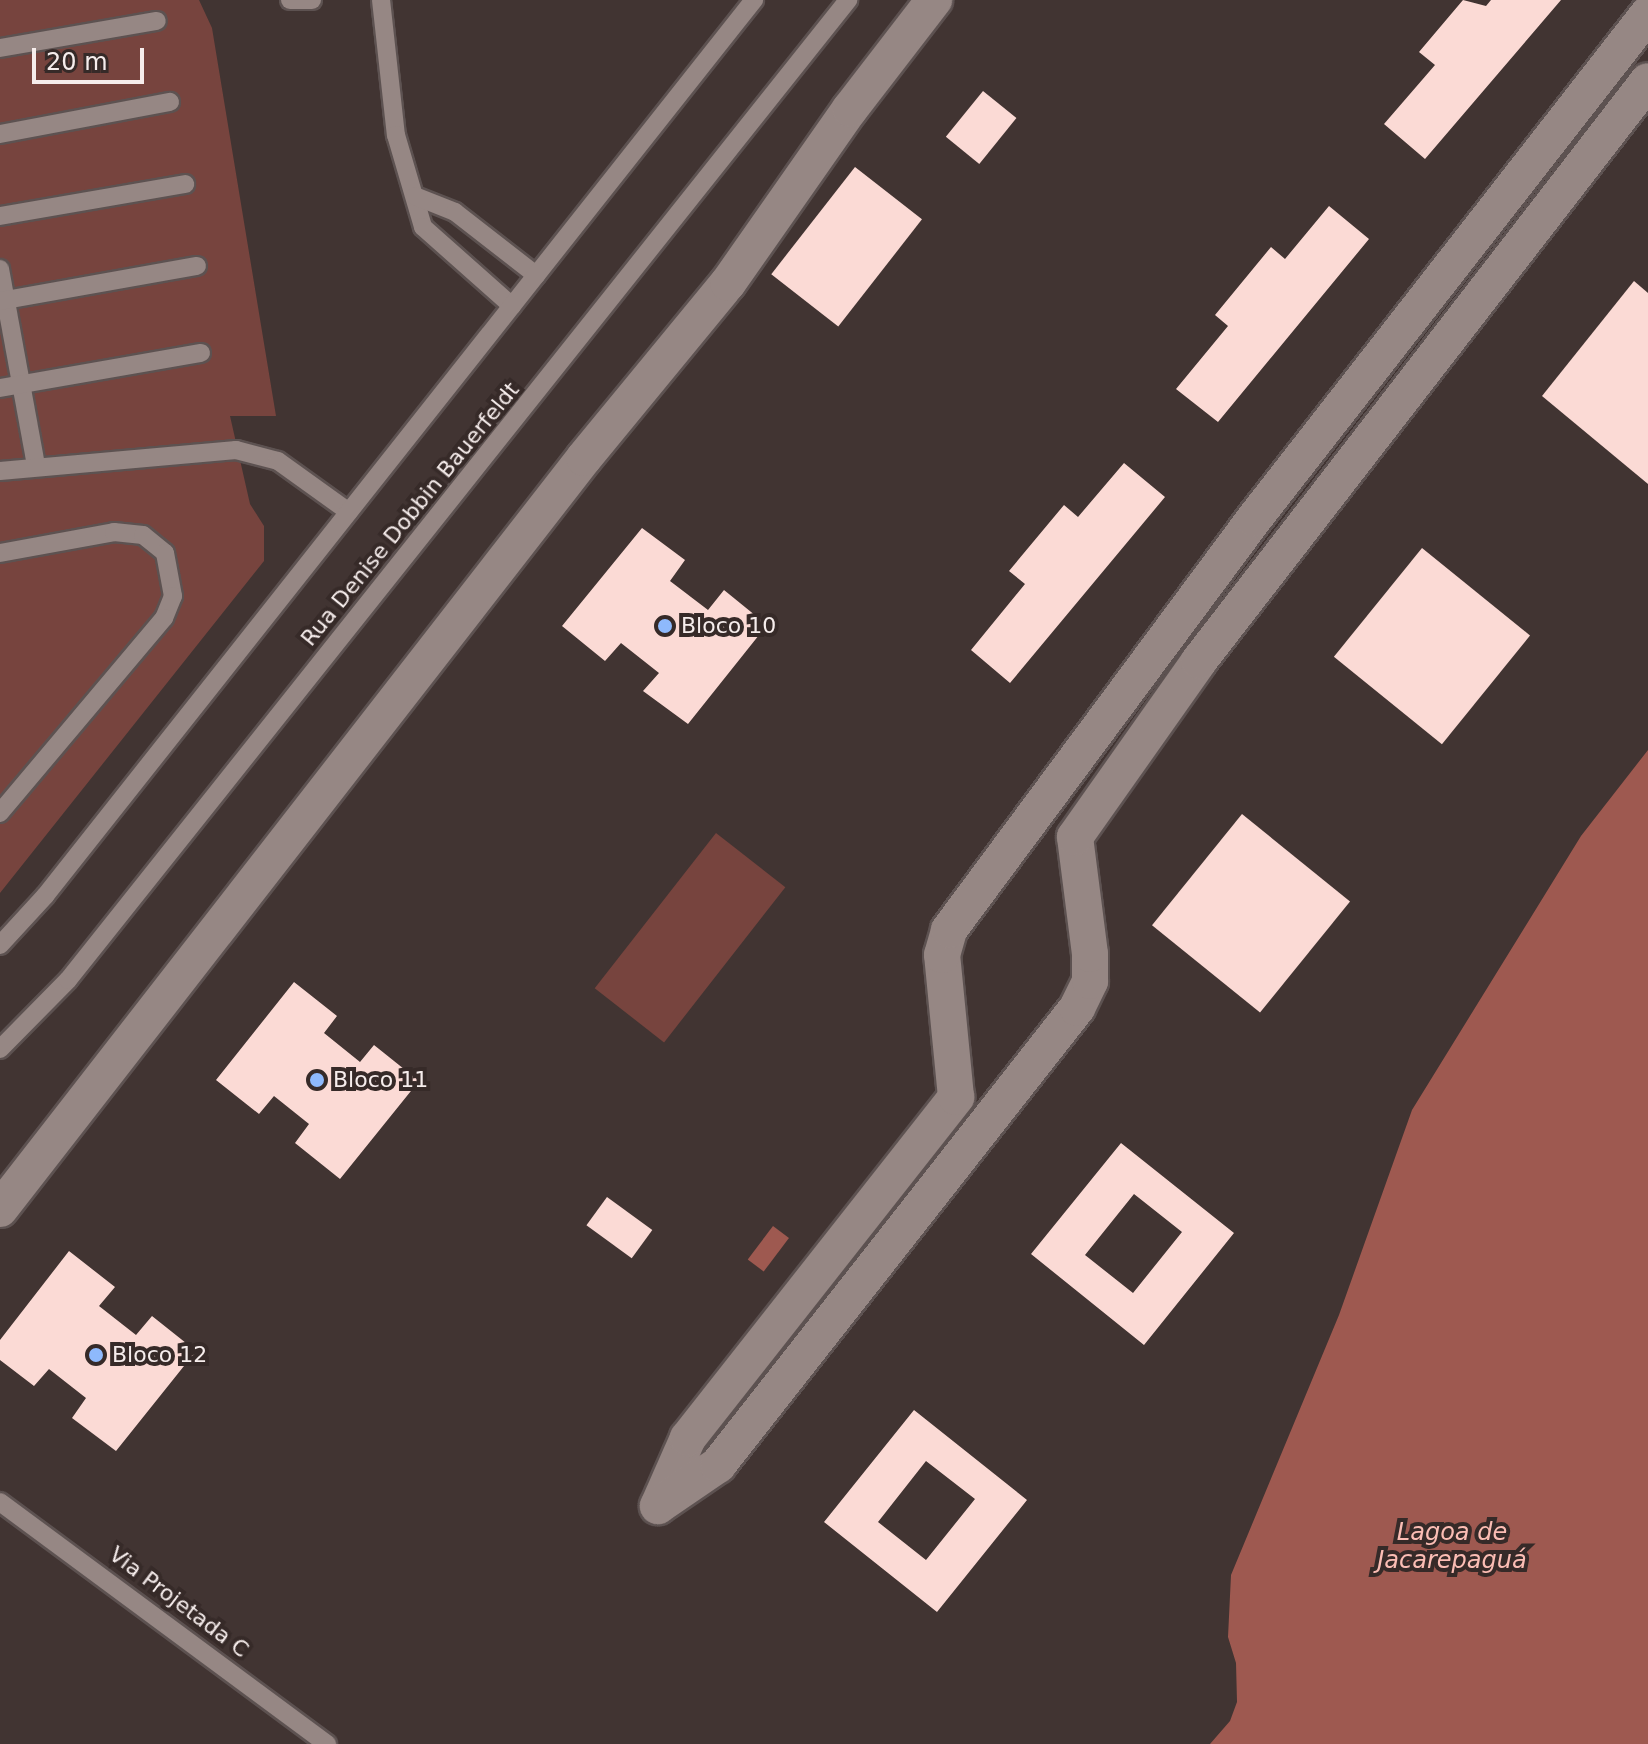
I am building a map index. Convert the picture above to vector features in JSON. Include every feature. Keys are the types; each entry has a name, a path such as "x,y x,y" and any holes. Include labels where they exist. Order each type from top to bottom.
{"street":[{"path":"0,1209 584,458 728,283 850,109 934,0"},
{"path":"1075,837 1090,981 1077,1008 718,1465 658,1506 688,1438 956,1097 942,955 949,930 1373,367 1648,14"},
{"path":"1034,819 1041,845 1058,847 1075,837 1199,661 1648,81"},
{"path":"1373,367 1406,394"},
{"path":"956,1097 989,1118"}],"lane":[{"path":"290,0 312,0"},
{"path":"381,0 396,135 431,239 512,306"},
{"path":"0,945 349,512 754,0"},
{"name":"Rua Denise Dobbin Bauerfeldt","path":"0,1049 68,980 848,0"},
{"path":"0,48 157,21"},
{"path":"0,134 170,102"},
{"path":"0,216 185,184"},
{"path":"415,196 455,212 536,275"},
{"path":"3,300 197,266"},
{"path":"0,269 3,300 36,465"},
{"path":"0,388 201,353"},
{"path":"0,471 36,465 236,450 278,461 349,512"},
{"path":"0,553 114,532 143,535 165,553 173,596 164,618 0,813"},
{"name":"Via Projetada C","path":"0,1502 327,1744"}],"shaded area":[{"path":"0,0 199,0 212,28 276,416 230,416 250,504 264,526 264,561 0,893"},
{"path":"716,833 785,887 664,1042 595,988"}],"water":[{"name":"Lagoa de Jacarepaguá","path":"1648,750 1648,1744 1210,1744 1230,1721 1237,1702 1236,1663 1228,1637 1231,1575 1339,1315 1412,1110 1581,836"},
{"path":"773,1226 789,1238 764,1272 748,1260"}],"building":[{"path":"1463,0 1486,6 1491,0 1561,0 1425,159 1384,124 1435,65 1419,52"},
{"path":"983,91 1016,118 979,164 946,137"},
{"path":"855,167 922,219 838,327 771,274"},
{"path":"1329,206 1369,239 1218,422 1176,389 1228,326 1215,315 1271,247 1285,259"},
{"path":"1634,281 1648,293 1648,484 1542,396"},
{"path":"1124,463 1165,497 1010,683 971,650 1025,584 1009,571 1064,505 1078,517"},
{"name":"Bloco 10","path":"642,528 685,560 670,581 708,610 724,590 767,625 688,724 643,691 659,673 621,643 605,661 562,626"},
{"path":"1422,548 1530,635 1442,744 1334,657"},
{"path":"1242,814 1350,901 1260,1013 1152,925"},
{"name":"Bloco 11","path":"294,982 337,1016 324,1033 360,1062 374,1045 419,1081 340,1179 295,1143 309,1124 274,1096 259,1114 216,1080"},
{"path":"1121,1143 1234,1233 1144,1345 1031,1254","holes":["1134,1194 1182,1232 1133,1293 1085,1255"]},
{"path":"607,1197 652,1230 632,1258 586,1225"},
{"name":"Bloco 12","path":"69,1251 115,1287 99,1306 136,1335 152,1316 196,1351 116,1451 72,1418 86,1398 49,1369 34,1386 0,1360 0,1340"},
{"path":"914,1410 1027,1500 937,1612 824,1522","holes":["926,1461 975,1499 926,1560 878,1522"]}],"place":[{"name":"Bloco 10","path":"665,626"},
{"name":"Bloco 11","path":"317,1080"},
{"name":"Bloco 12","path":"96,1355"}]}
